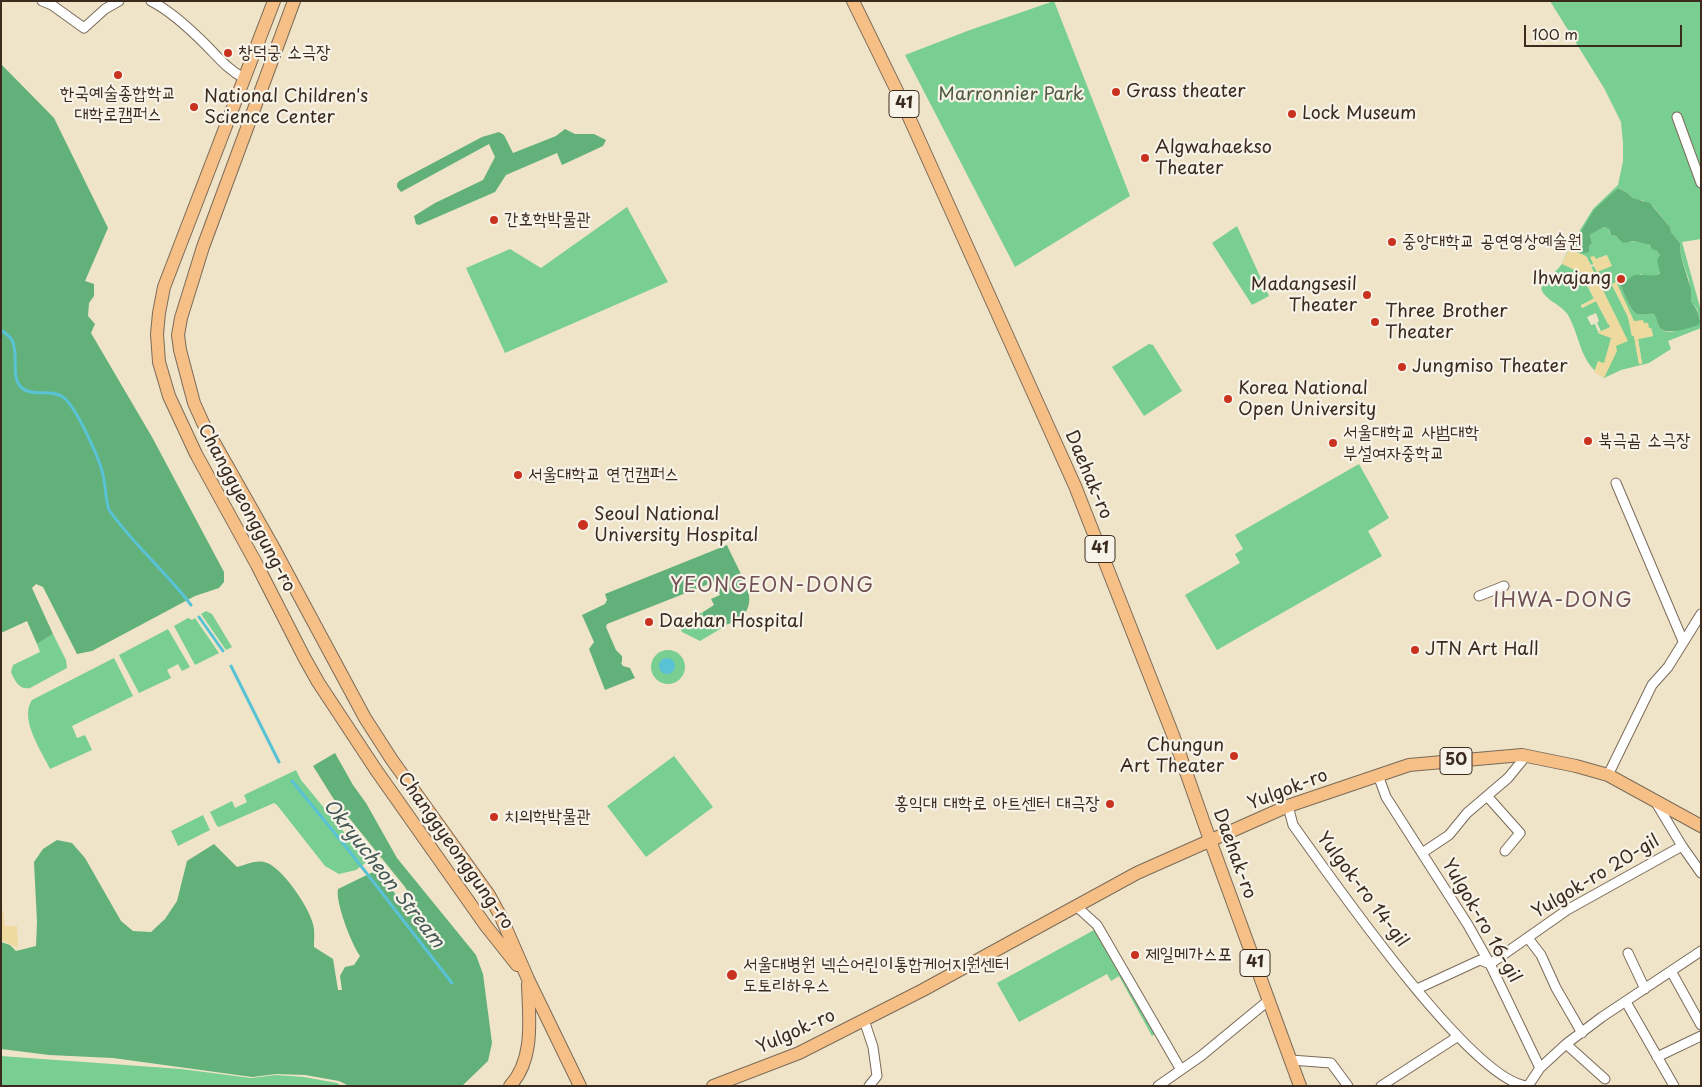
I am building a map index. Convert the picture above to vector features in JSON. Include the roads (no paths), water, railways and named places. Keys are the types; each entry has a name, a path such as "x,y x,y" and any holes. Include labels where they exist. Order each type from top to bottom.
{"main road":[{"name":"Changgyeonggung-ro","path":"274,1 230,120 164,287 159,313 157,348 159,362 169,396 196,454 318,682 376,770 486,926 528,979"},
{"name":"Changgyeonggung-ro","path":"294,1 203,247 180,318 178,335 180,350 194,403 203,423 272,545 365,718 392,760 489,895 580,1086"},
{"name":"Daehak-ro","path":"853,1 904,104 1075,486 1173,735 1300,1086"},
{"name":"Yulgok-ro","path":"713,1086 799,1053 923,990 1137,873 1288,806 1409,765 1522,755 1576,766 1608,775 1701,826"},
{"path":"510,1086 522,1067 528,1045 528,979"}],"street":[{"path":"42,1 53,3 84,28 105,8 119,1"},
{"path":"151,1 163,7 229,69 244,78"},
{"path":"1677,117 1701,183"},
{"path":"1616,483 1683,641"},
{"path":"1479,596 1504,586"},
{"path":"1608,775 1652,685 1668,666 1701,614"},
{"path":"1422,853 1449,835 1467,813 1508,778 1526,756"},
{"name":"Yulgok-ro 16-gil","path":"1378,776 1386,797 1468,925 1490,964 1540,1068"},
{"path":"1487,796 1520,833 1505,850"},
{"path":"1654,800 1701,873"},
{"name":"Yulgok-ro 14-gil","path":"1288,806 1293,825 1369,930 1457,1037 1497,1071 1520,1085 1527,1086"},
{"name":"Yulgok-ro 20-gil","path":"1490,964 1567,910 1682,846"},
{"path":"1076,906 1097,925 1181,1070"},
{"name":"Yulgok-ro 20-gil","path":"1528,938 1541,955 1556,988 1582,1032"},
{"path":"1527,1086 1540,1068 1566,1044 1602,1017 1701,952"},
{"path":"1628,953 1645,988"},
{"path":"1417,989 1480,960 1490,964"},
{"path":"1671,971 1701,1025"},
{"path":"1158,1086 1200,1056 1269,1000"},
{"path":"1626,1002 1674,1086"},
{"path":"864,1020 873,1047 877,1076 870,1086"},
{"path":"1657,1057 1701,1036"},
{"path":"1380,1086 1457,1037"},
{"path":"1566,1044 1605,1079"},
{"path":"1291,1060 1331,1063 1348,1086"}],"water":[{"path":"667,658 673,660 675,666 673,672 667,674 661,672 659,666 661,660"}],"waterway":[{"name":"Okryucheon Stream","path":"1,330 10,337 14,345 16,376 20,386 29,392 58,394 68,402 81,422 97,458 103,475 109,510 128,535 191,605"},
{"name":"Okryucheon Stream","path":"199,617 223,651"},
{"name":"Okryucheon Stream","path":"231,666 279,762"},
{"name":"Okryucheon Stream","path":"292,781 347,848 452,983"}],"place":[{"name":"창덕궁 소극장","path":"228,53"},
{"name":"한국예술종합학교 대학로캠퍼스","path":"118,75"},
{"name":"Grass theater","path":"1116,92"},
{"name":"National Children's Science Center","path":"194,107"},
{"name":"Lock Museum","path":"1292,114"},
{"name":"Algwahaekso Theater","path":"1145,158"},
{"name":"간호학박물관","path":"494,220"},
{"name":"중앙대학교 공연영상예술원","path":"1392,242"},
{"name":"Ihwajang","path":"1621,279"},
{"name":"Madangsesil Theater","path":"1367,295"},
{"name":"Three Brother Theater","path":"1375,322"},
{"name":"Jungmiso Theater","path":"1402,367"},
{"name":"Korea National Open University","path":"1228,399"},
{"name":"북극곰 소극장","path":"1588,441"},
{"name":"서울대학교 사범대학 부설여자중학교","path":"1333,443"},
{"name":"서울대학교 연건캠퍼스","path":"518,475"},
{"name":"Seoul National University Hospital","path":"583,525"},
{"name":"Daehan Hospital","path":"649,622"},
{"name":"JTN Art Hall","path":"1415,650"},
{"name":"Chungun Art Theater","path":"1234,756"},
{"name":"홍익대 대학로 아트센터 대극장","path":"1110,804"},
{"name":"치의학박물관","path":"494,817"},
{"name":"제일메가스포","path":"1135,955"},
{"name":"서울대병원 넥슨어린이통합케어지원센터 도토리하우스","path":"732,975"}],"district":[{"name":"YEONGEON-DONG","path":"772,586"},
{"name":"IHWA-DONG","path":"1563,601"}],"park label":[{"name":"Marronnier Park","path":"1011,95"}]}
